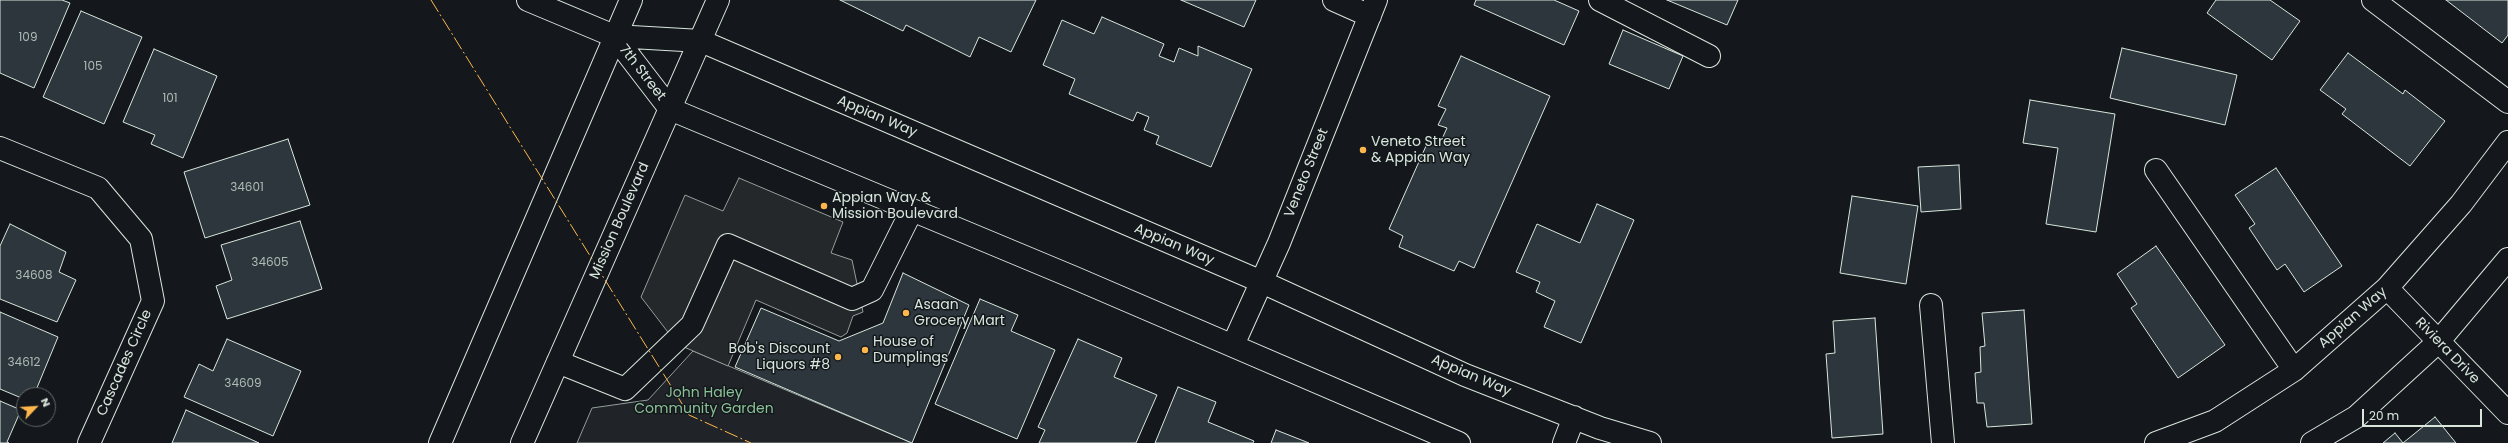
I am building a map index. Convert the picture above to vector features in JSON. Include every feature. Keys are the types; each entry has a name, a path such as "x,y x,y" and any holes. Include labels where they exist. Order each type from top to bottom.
{"street":[{"name":"7th Street","path":"528,0 614,36 701,40"},
{"path":"440,443 567,152 614,36 631,0"},
{"name":"Mission Boulevard","path":"522,443 718,0"},
{"path":"1334,0 1373,8"},
{"path":"1600,0 1709,56"},
{"path":"2372,0 2508,102"},
{"name":"Veneto Street","path":"1233,345 1262,282 1373,8"},
{"name":"7th Street","path":"614,36 670,109"},
{"name":"Appian Way","path":"701,40 1262,282 1465,375 1574,417 1650,443"},
{"path":"670,109 1233,345 1459,443"},
{"name":"Appian Way","path":"2156,443 2215,421 2294,370 2387,288 2461,204 2508,142"},
{"name":"Cascades Circle","path":"0,148 98,188 141,239 152,301 89,443"},
{"path":"2156,170 2294,370"},
{"path":"558,362 625,389 692,325 728,245 852,299 872,290 912,210"},
{"path":"2312,443 2356,417 2438,342 2508,259"},
{"name":"Riviera Drive","path":"2387,288 2508,413"},
{"path":"1931,305 1943,443"},
{"path":"1564,443 1574,417"}],"green space":[{"name":"John Haley Community Garden","path":"693,351 912,443 577,443 592,408 648,400"}],"shaded area":[{"path":"739,178 843,222 831,253 852,260 863,312 853,316 847,333 841,337 756,300 728,366 677,344 641,297 685,195 723,211"}],"building":[{"path":"0,0 62,0 70,3 34,88 0,73"},
{"path":"840,0 1036,0 1011,52 979,37 970,57 906,25 903,31"},
{"path":"1181,0 1256,0 1244,27"},
{"path":"1476,0 1554,0 1579,11 1564,45 1474,5"},
{"path":"1667,0 1738,0 1727,25"},
{"path":"2216,0 2270,0 2300,21 2272,60 2207,13"},
{"path":"2446,0 2508,0 2508,35 2502,43"},
{"path":"81,11 142,37 104,124 43,97"},
{"path":"1102,17 1164,44 1159,56 1174,62 1179,48 1198,56 1198,46 1252,69 1211,167 1156,144 1159,136 1144,130 1149,117 1137,112 1133,121 1069,94 1075,79 1043,65 1062,20 1094,34"},
{"path":"1623,30 1683,56 1669,89 1609,64"},
{"path":"2122,48 2237,75 2225,125 2110,98"},
{"path":"154,49 217,76 183,158 151,144 155,135 123,122"},
{"path":"2348,53 2403,94 2405,90 2445,121 2410,166 2342,114 2346,109 2320,90"},
{"path":"1461,56 1550,96 1474,268 1459,261 1454,271 1399,247 1403,236 1389,229 1430,137 1441,141 1447,128 1438,125 1446,109 1438,106"},
{"path":"2030,100 2115,114 2096,232 2046,224 2058,148 2023,143"},
{"path":"288,139 310,205 205,238 184,172"},
{"path":"1959,165 1961,209 1921,212 1918,167"},
{"path":"2276,168 2342,266 2304,292 2285,264 2277,270 2249,228 2255,224 2235,195"},
{"path":"1852,196 1918,206 1906,284 1840,273"},
{"path":"1597,204 1634,220 1581,343 1544,327 1555,301 1536,292 1540,282 1516,272 1537,224 1580,243"},
{"path":"300,221 322,289 227,319 216,286 232,280 221,245"},
{"path":"10,224 66,252 59,272 76,280 57,322 0,299 0,246"},
{"path":"2156,246 2225,345 2178,378 2131,308 2137,304 2117,274"},
{"path":"903,273 969,305 912,443 735,367 761,308 839,341 883,323"},
{"path":"980,299 1018,315 1011,331 1055,350 1017,439 935,404"},
{"path":"2024,310 2032,424 1987,427 1984,403 1977,403 1975,373 1981,372 1980,347 1985,346 1982,313"},
{"path":"0,312 58,337 37,387 16,387 16,396 0,389"},
{"path":"1875,318 1883,434 1832,438 1826,354 1835,353 1833,321"},
{"path":"227,339 301,371 273,436 184,397 199,364 213,371"},
{"path":"1078,339 1122,358 1114,377 1157,395 1136,443 1039,443 1045,430 1038,427"},
{"path":"1178,387 1216,402 1208,422 1254,441 1253,443 1155,443"},
{"path":"0,401 16,408 16,421 7,442 9,443 0,443"},
{"path":"186,410 259,443 172,443"},
{"path":"2435,417 2456,443 2403,443"},
{"path":"1276,430 1309,443 1271,443"},
{"path":"2395,433 2403,443 2383,443"}],"power":[{"path":"431,0 689,415 751,443"}],"place":[{"name":"Veneto Street & Appian Way","path":"1363,150"},
{"name":"Appian Way & Mission Boulevard","path":"824,206"},
{"name":"Asaan Grocery Mart","path":"906,313"},
{"name":"House of Dumplings","path":"865,350"},
{"name":"Bob's Discount Liquors #8","path":"838,357"}]}
